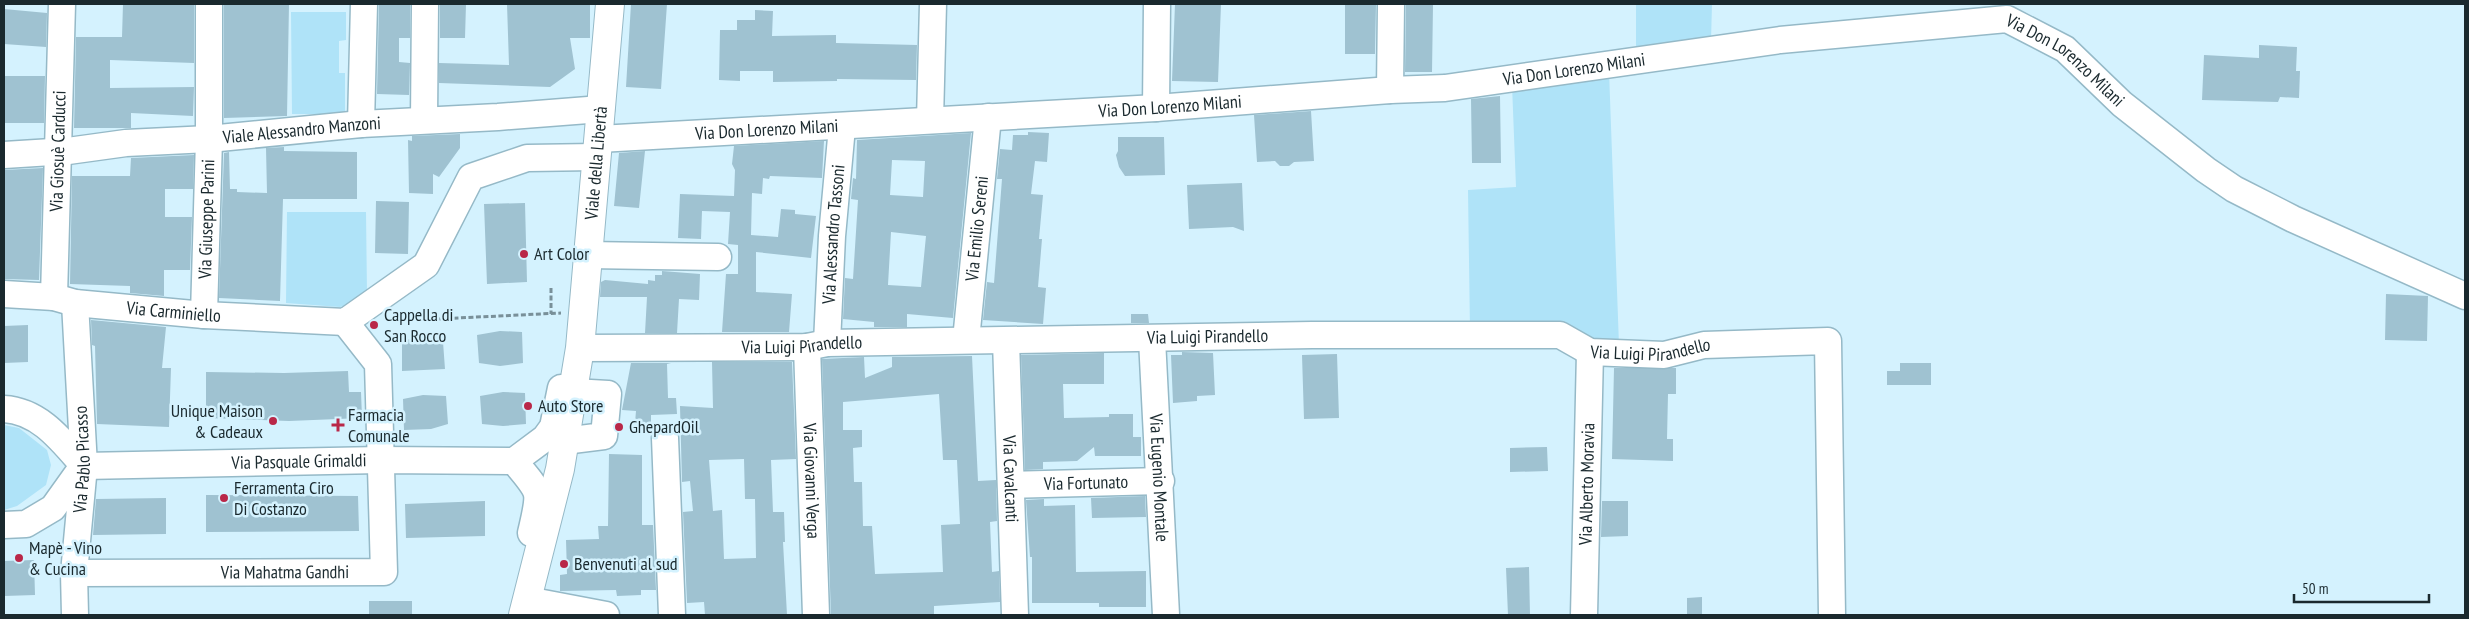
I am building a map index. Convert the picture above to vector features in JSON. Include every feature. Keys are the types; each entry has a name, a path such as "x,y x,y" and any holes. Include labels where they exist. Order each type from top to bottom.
{"main road":[{"name":"Viale della Libertà","path":"525,608 564,442 580,351 610,4"}],"street":[{"name":"Via Giosuè Carducci","path":"62,4 58,151 64,300"},
{"name":"Via Giuseppe Parini","path":"204,315 209,139 209,4"},
{"path":"361,124 364,4"},
{"path":"424,120 425,4"},
{"path":"930,120 933,4"},
{"path":"1156,108 1157,4"},
{"path":"1390,90 1391,4"},
{"name":"Via Don Lorenzo Milani","path":"597,148 930,120 1156,108 1390,90 1445,88 1780,40 2007,19 2065,49 2122,104 2206,170 2234,189 2292,219 2465,296"},
{"name":"Viale Alessandro Manzoni","path":"4,155 58,151 126,142 209,139 361,124 498,118 601,109"},
{"name":"Via Emilio Sereni","path":"966,340 988,117"},
{"name":"Via Alessandro Tassoni","path":"817,345 832,236 842,127"},
{"path":"380,460 378,364 345,322 426,265 470,177 527,158 566,156 597,148"},
{"path":"587,255 718,257"},
{"name":"Via Carminiello","path":"4,294 204,315 345,322"},
{"name":"Via Pablo Picasso","path":"64,300 84,466 74,573 75,615"},
{"name":"Via Luigi Pirandello","path":"580,351 966,340 1152,339 1322,335 1560,335 1590,352 1664,354 1704,345 1828,341 1832,615"},
{"name":"Via Eugenio Montale","path":"1152,339 1161,481 1166,615"},
{"name":"Via Cavalcanti","path":"1006,341 1014,615"},
{"name":"Via Giovanni Verga","path":"816,615 817,345"},
{"path":"533,574 528,547 539,499 538,490 514,460 545,438 553,427 565,366 580,351"},
{"name":"Via Alberto Moravia","path":"1584,615 1590,352"},
{"path":"564,442 604,436 608,394 573,392"},
{"path":"4,409 13,410 48,425 84,466 53,508 26,524 4,525"},
{"path":"665,438 672,615"},
{"name":"Via Pasquale Grimaldi","path":"84,466 380,460 514,460"},
{"name":"Via Mahatma Gandhi","path":"74,573 384,572 380,460"},
{"name":"Via Fortunato","path":"1010,485 1161,481"},
{"path":"525,608 606,615"}],"path":[{"path":"551,288 551,314"},
{"path":"416,320 565,313"}],"shaded area":[{"path":"1636,4 1712,4 1711,41 1636,52"},
{"path":"291,12 346,12 346,40 339,41 339,73 345,73 345,114 292,114"},
{"path":"1609,71 1619,345 1589,337 1470,331 1468,190 1516,187 1512,85"},
{"path":"287,212 366,212 367,293 354,303 340,307 286,303"},
{"path":"4,425 19,428 47,450 51,465 46,485 17,506 4,510"}],"building":[{"path":"123,4 194,4 194,63 110,60 110,88 194,87 193,116 131,113 131,128 74,128 76,37 122,37"},
{"path":"224,4 289,4 287,116 224,118"},
{"path":"379,4 410,4 410,38 399,38 399,62 410,63 409,95 377,94"},
{"path":"440,4 466,4 465,38 440,38"},
{"path":"507,4 590,4 590,38 570,38 575,69 550,87 439,83 439,63 509,65"},
{"path":"631,4 667,4 661,89 626,87"},
{"path":"1175,4 1221,4 1218,82 1172,81"},
{"path":"1345,4 1376,4 1375,54 1345,54"},
{"path":"1406,4 1433,5 1432,72 1405,72"},
{"path":"4,9 47,13 46,47 4,44"},
{"path":"755,10 773,11 772,36 836,35 836,43 917,45 916,80 837,79 837,81 773,82 773,71 740,71 740,81 719,80 720,30 737,30 737,20 755,20"},
{"path":"2259,45 2297,47 2296,71 2300,71 2299,98 2280,97 2278,102 2202,100 2204,55 2259,58"},
{"path":"4,76 45,76 44,123 4,123"},
{"path":"1500,96 1501,163 1472,163 1471,99"},
{"path":"1311,111 1314,161 1294,162 1289,166 1280,166 1275,161 1257,162 1254,115"},
{"path":"1028,132 1049,133 1047,162 1035,161 1031,194 1043,195 1039,239 1042,239 1038,287 1046,288 1043,324 983,320 987,282 994,283 1002,179 997,179 1000,149 1012,150 1013,135 1028,135"},
{"path":"971,133 953,318 907,314 907,327 874,327 874,322 843,319 845,278 853,279 858,200 851,199 853,178 856,179 857,140","holes":["892,160 925,161 923,197 890,195","891,232 926,236 921,287 888,285"]},
{"path":"460,134 460,148 439,177 433,174 433,194 409,193 408,140 412,141 412,136"},
{"path":"1118,137 1164,137 1165,175 1125,176 1119,167 1116,155 1118,151"},
{"path":"824,141 822,178 770,176 769,179 763,178 762,194 752,193 751,235 778,237 781,209 795,210 795,214 816,216 811,258 756,252 756,292 792,294 789,332 722,332 726,274 738,274 738,245 728,244 730,212 702,211 701,239 678,238 680,194 734,196 735,170 732,164 734,146"},
{"path":"284,147 284,151 357,152 357,199 283,199 280,301 219,298 224,153 229,152 230,189 237,189 237,192 267,193 266,148"},
{"path":"645,151 639,208 614,206 619,153"},
{"path":"194,155 193,189 165,189 165,217 192,217 190,270 164,270 164,296 130,293 130,286 70,284 72,176 130,176 131,158"},
{"path":"43,168 39,280 4,279 4,170"},
{"path":"1242,183 1244,231 1233,227 1189,229 1187,185"},
{"path":"376,201 409,202 408,254 375,253"},
{"path":"525,203 527,282 487,284 484,204"},
{"path":"662,271 700,274 699,300 679,299 677,333 645,333 647,297 600,297 601,282 605,280 648,284 648,280 655,281 655,275 662,275"},
{"path":"2386,294 2428,296 2427,341 2385,340"},
{"path":"1131,314 1148,314 1149,323 1131,323"},
{"path":"91,320 166,327 162,368 171,368 169,427 97,424 95,346 92,345"},
{"path":"28,325 28,362 4,363 4,326"},
{"path":"500,331 522,332 523,363 500,366 479,363 477,335"},
{"path":"422,338 443,342 445,369 402,371 402,340"},
{"path":"1182,352 1213,353 1215,395 1197,396 1197,401 1173,403 1171,355 1182,355"},
{"path":"1104,353 1104,384 1063,384 1064,418 1109,417 1109,414 1133,414 1133,437 1141,437 1141,456 1095,456 1094,447 1077,461 1043,462 1043,469 1025,470 1021,355"},
{"path":"1337,354 1339,418 1304,419 1302,355"},
{"path":"972,356 978,481 996,480 997,521 990,522 992,572 999,571 1000,602 934,606 934,615 831,615 822,359 864,357 865,378 892,367 892,357","holes":["939,394 943,460 957,460 960,524 941,525 943,572 875,574 872,526 863,526 862,482 854,482 853,448 862,447 862,430 843,430 843,402"]},
{"path":"712,362 792,362 796,459 771,460 773,512 784,512 785,542 783,542 787,615 705,615 704,602 687,603 683,512 693,511 690,481 682,482 680,406 713,408","holes":["744,459 745,499 755,499 756,558 724,559 722,510 713,511 709,460"]},
{"path":"631,363 671,363 667,364 668,398 676,398 677,414 651,415 651,424 635,423 636,411 622,410"},
{"path":"1900,363 1931,363 1931,385 1887,385 1887,371 1900,371"},
{"path":"1614,368 1676,368 1676,394 1668,394 1667,439 1673,439 1673,461 1612,459"},
{"path":"348,371 349,392 361,392 362,418 289,421 206,418 206,372 284,373"},
{"path":"503,392 525,393 526,424 503,426 482,424 480,396"},
{"path":"423,395 446,396 448,424 431,429 404,430 403,399"},
{"path":"1547,447 1548,471 1510,472 1510,448"},
{"path":"609,454 642,455 642,525 653,525 656,590 641,590 641,595 617,596 616,590 560,591 560,575 567,574 566,540 599,539 598,526 608,526"},
{"path":"206,495 358,496 359,531 206,532"},
{"path":"1145,496 1146,517 1092,518 1091,498"},
{"path":"166,498 166,534 93,535 96,499"},
{"path":"1044,499 1044,506 1075,505 1076,572 1146,571 1146,607 1099,607 1099,603 1032,603 1032,557 1030,557 1026,500"},
{"path":"485,501 485,536 406,538 405,504"},
{"path":"1602,501 1628,501 1628,536 1601,537"},
{"path":"34,560 35,595 4,596 4,561"},
{"path":"1529,567 1530,615 1508,615 1506,568"},
{"path":"1702,597 1702,615 1687,615 1687,598"},
{"path":"369,601 412,601 412,615 369,615"}],"place":[{"name":"Art Color","path":"524,254"},
{"name":"Cappella di San Rocco","path":"374,325"},
{"name":"Auto Store","path":"528,406"},
{"name":"Unique Maison & Cadeaux","path":"273,421"},
{"name":"Farmacia Comunale","path":"338,425"},
{"name":"GhepardOil","path":"619,427"},
{"name":"Ferramenta Ciro Di Costanzo","path":"224,498"},
{"name":"Mapè - Vino & Cucina","path":"19,558"},
{"name":"Benvenuti al sud","path":"564,564"}]}
